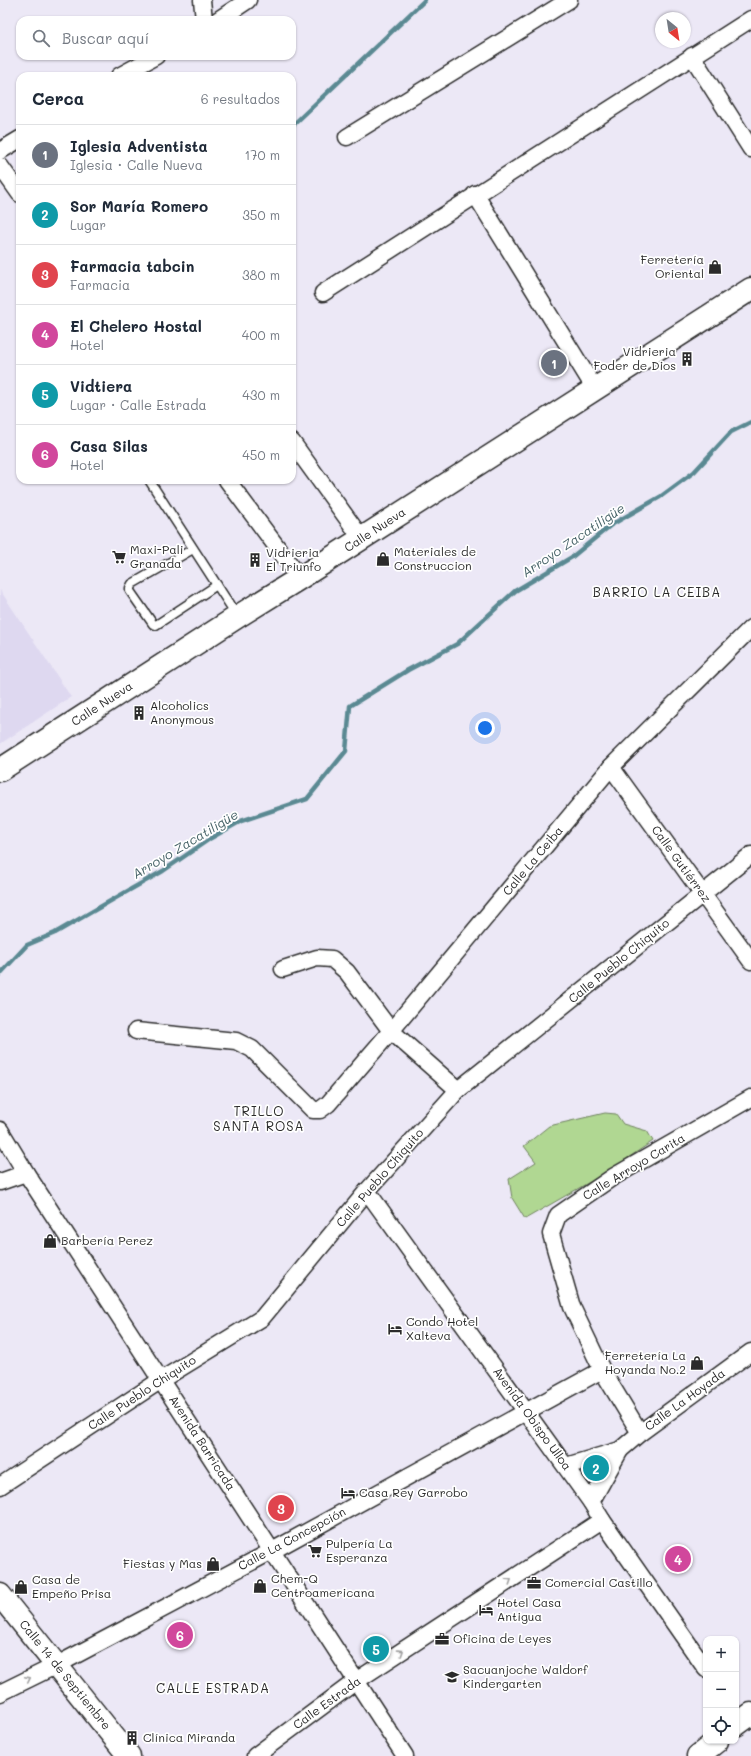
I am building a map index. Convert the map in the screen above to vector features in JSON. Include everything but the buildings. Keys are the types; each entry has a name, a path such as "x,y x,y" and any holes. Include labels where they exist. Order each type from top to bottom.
{"street":[{"path":"202,0 204,16"},
{"path":"224,16 248,0"},
{"path":"347,137 569,0"},
{"path":"323,293 475,194 751,19"},
{"path":"692,56 751,149"},
{"path":"126,72 149,60"},
{"path":"0,152 16,142"},
{"path":"0,166 16,188"},
{"path":"475,194 595,389"},
{"name":"Calle Nueva","path":"0,770 751,289"},
{"path":"296,447 362,538"},
{"path":"230,484 300,578"},
{"name":"Calle La Ceiba","path":"136,1031 236,1041 252,1049 313,1110 320,1110 328,1104 391,1031 611,767 751,628"},
{"name":"Calle Gutiérrez","path":"611,767 751,961"},
{"name":"Calle Pueblo Chiquito","path":"0,1486 161,1380 262,1318 367,1191 458,1090 751,855"},
{"path":"282,968 317,958 332,960 348,972 391,1031 458,1090"},
{"name":"Calle Arroyo Carita","path":"640,1432 602,1370 572,1307 551,1234 558,1215 613,1177 751,1098"},
{"name":"Avenida Barricada","path":"0,1130 26,1173 405,1756"},
{"path":"0,1182 26,1173"},
{"name":"Avenida Obispo Ulloa","path":"367,1191 566,1466 703,1665"},
{"name":"Calle La Hoyada","path":"591,1502 620,1450 640,1432 751,1352"},
{"name":"Calle La Concepción","path":"0,1693 57,1665 272,1551 602,1370"},
{"name":"Calle La Hoyada","path":"566,1466 620,1450"},
{"name":"Calle Estrada","path":"255,1756 356,1681 602,1520"},
{"name":"Calle 14 de Septiembre","path":"0,1595 129,1756"},
{"path":"698,1756 713,1744"}],"lane":[{"path":"152,484 237,617"},
{"path":"193,549 132,584 130,591 156,625 217,585"}],"shaded area":[{"path":"0,590 71,697 0,744"}],"green space":[{"path":"605,1113 616,1114 623,1124 647,1131 653,1141 607,1172 525,1219 512,1198 509,1179 536,1162 524,1146 549,1126"}],"waterway":[{"path":"296,122 425,0"},
{"name":"Arroyo Zacatiligüe","path":"0,974 27,945 55,933 163,871 211,838 241,821 307,799 346,751 350,706 408,670 457,644 515,591 572,557 611,525 660,497 694,472 731,432 751,422"}],"place":[{"name":"Ferretería Oriental","path":"715,267"},
{"name":"Vidrieria Foder de Dios","path":"687,359"},
{"name":"Iglesia Adventista","path":"554,363"},
{"name":"Maxi-Pali Granada","path":"119,557"},
{"name":"Materiales de Construccion","path":"383,559"},
{"name":"Vidrieria El Triunfo","path":"255,560"},
{"name":"Alcoholics Anonymous","path":"139,713"},
{"name":"Barbería Perez","path":"50,1241"},
{"name":"Condo Hotel Xalteva","path":"395,1329"},
{"name":"Ferretería La Hoyanda No.2","path":"697,1363"},
{"name":"Sor María Romero","path":"596,1468"},
{"name":"Casa Rey Garrobo","path":"348,1493"},
{"name":"Farmacia tabcin","path":"281,1508"},
{"name":"Pulpería La Esperanza","path":"315,1551"},
{"name":"El Chelero Hostal","path":"678,1559"},
{"name":"Fiestas y Mas","path":"213,1564"},
{"name":"Comercial Castillo","path":"534,1583"},
{"name":"Chem-Q Centroamericana","path":"260,1586"},
{"name":"Casa de Empeño Prisa","path":"21,1587"},
{"name":"Hotel Casa Antigua","path":"486,1610"},
{"name":"Casa Silas","path":"180,1635"},
{"name":"Oficina de Leyes","path":"442,1639"},
{"name":"Vidtiera","path":"376,1649"},
{"name":"Sacuanjoche Waldorf Kindergarten","path":"452,1677"},
{"name":"Clínica Miranda","path":"132,1738"}],"district":[{"name":"BARRIO LA CEIBA","path":"657,592"},
{"name":"TRILLO SANTA ROSA","path":"259,1118"},
{"name":"CALLE ESTRADA","path":"213,1688"}]}
